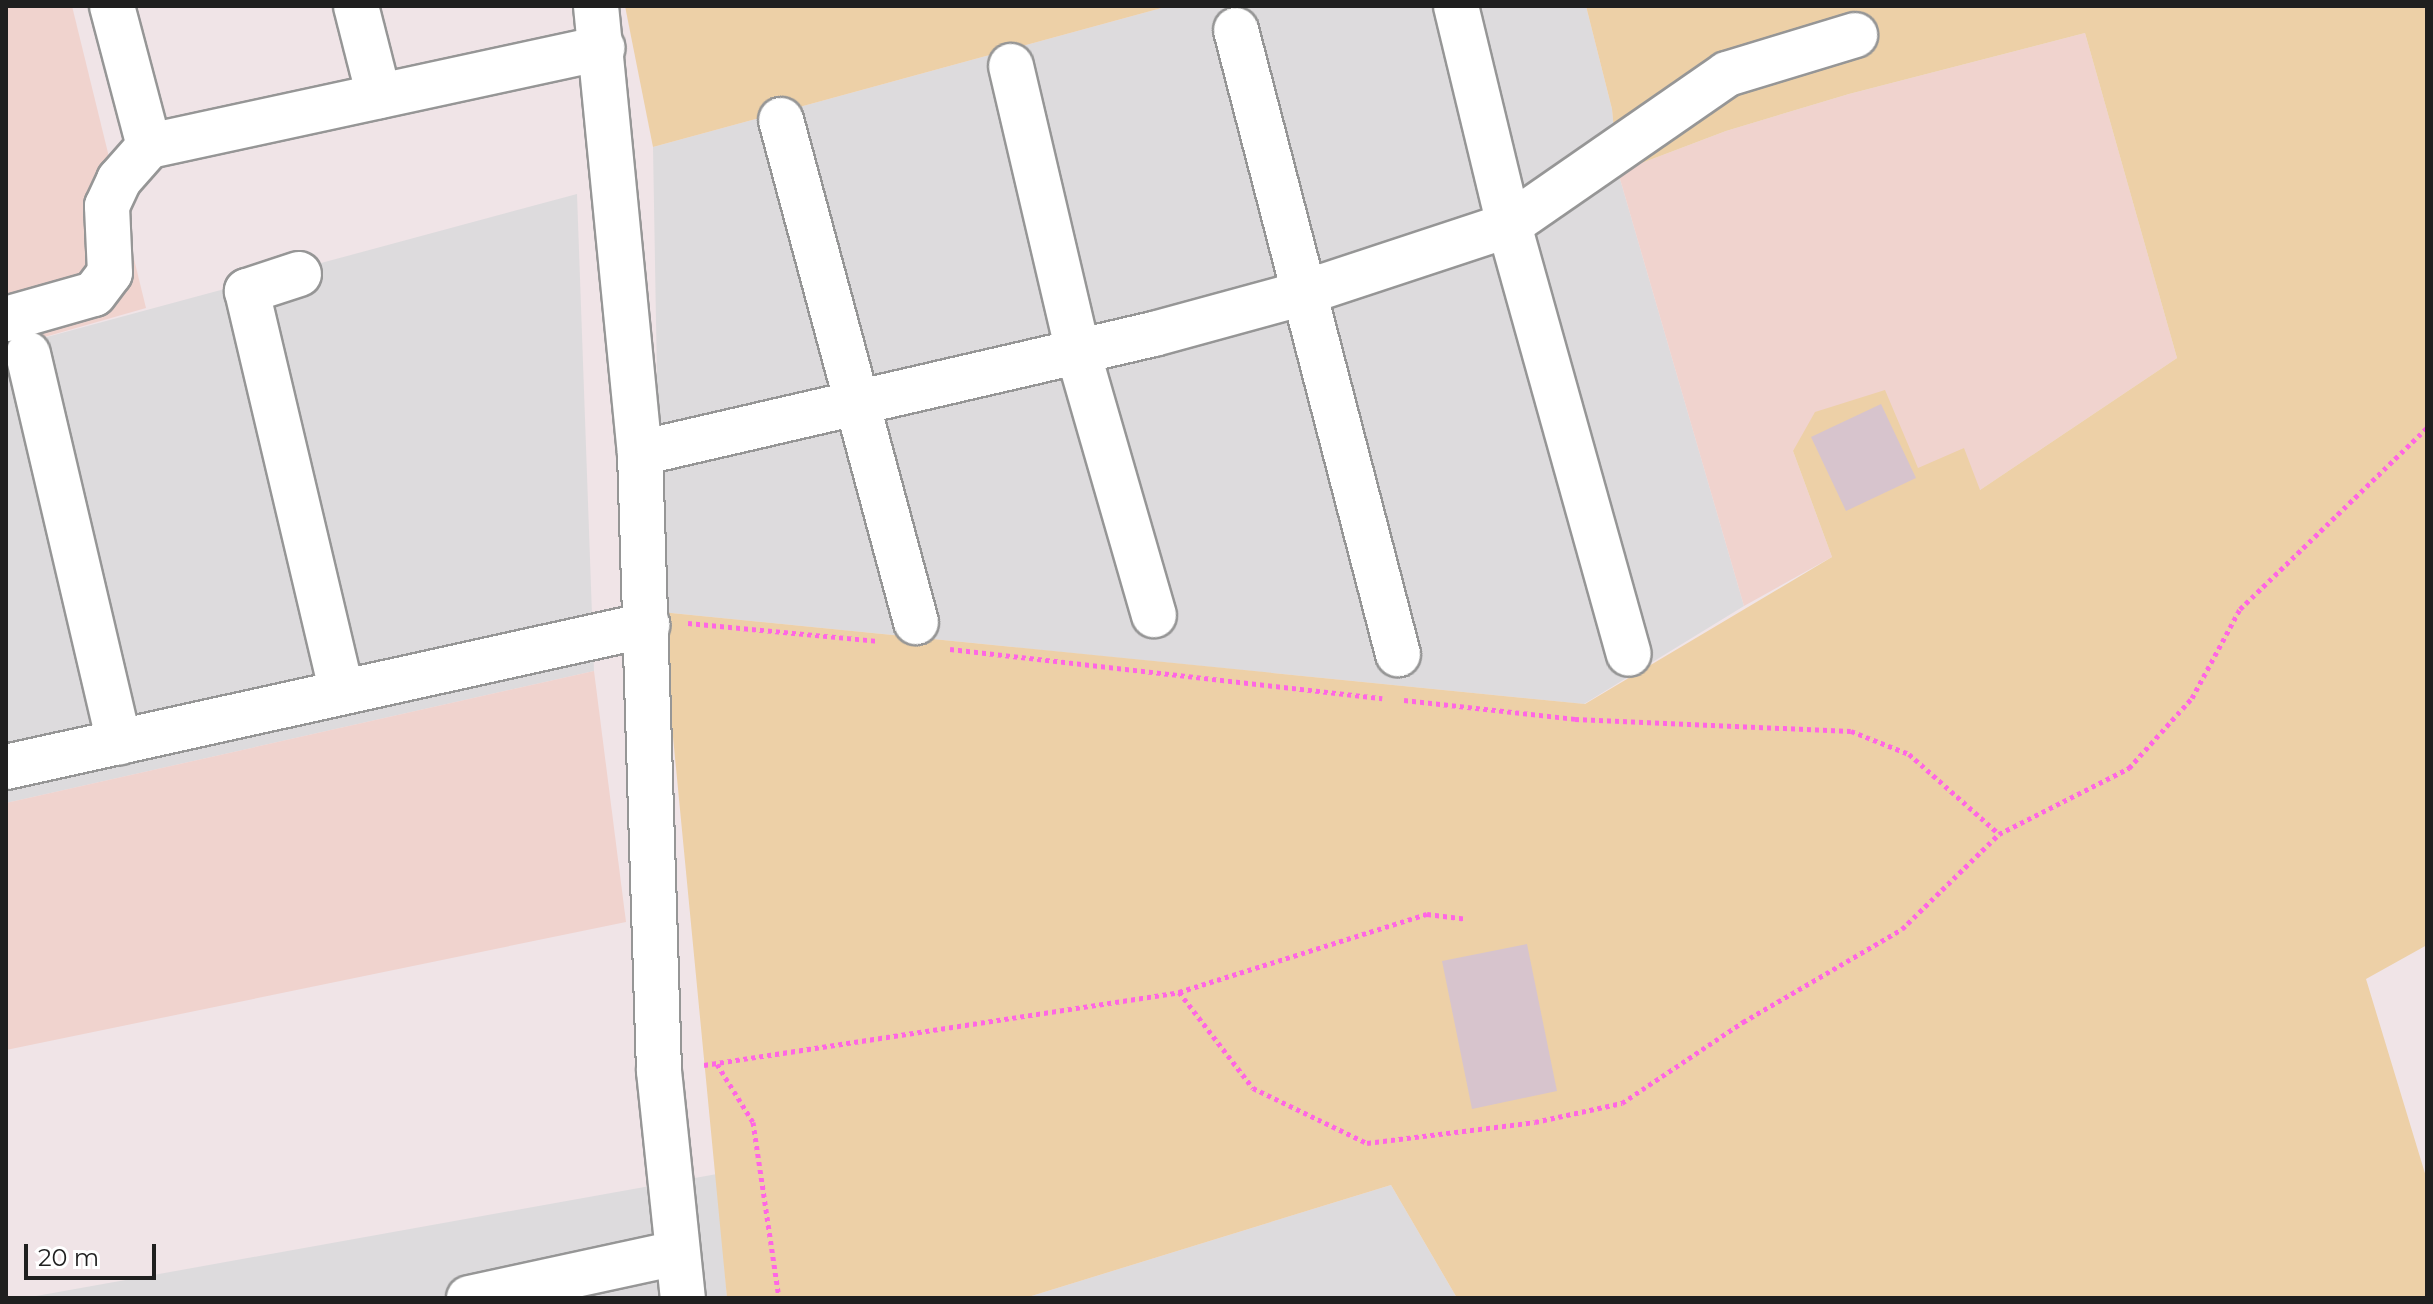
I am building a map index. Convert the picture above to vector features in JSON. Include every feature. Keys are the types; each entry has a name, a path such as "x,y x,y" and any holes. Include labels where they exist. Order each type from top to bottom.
{"street":[{"path":"112,6 149,146"},
{"path":"356,6 379,96"},
{"path":"1456,6 1509,225 1629,654"},
{"path":"119,742 17,336 94,294 110,273 107,206 119,180 149,146 379,96 599,27 640,453 659,1071 683,1298"},
{"path":"1236,30 1300,294 1398,654"},
{"path":"640,453 1078,352 1300,294 1509,225 1727,74 1855,35"},
{"path":"1011,66 1078,352 1154,615"},
{"path":"781,120 857,403 915,638"},
{"path":"299,274 247,291 342,692"},
{"path":"6,767 647,625"},
{"path":"469,1298 677,1253"}],"path":[{"path":"1179,992 1253,1088 1367,1143 1535,1122 1622,1103 1743,1022 1902,929 1999,834 2129,768 2192,698 2240,609 2427,428"},
{"path":"647,625 710,622 915,638 1575,719 1851,731 1909,754 1999,834"},
{"path":"659,1071 1179,992 1427,914 1466,919"},
{"path":"717,1064 753,1122 779,1298"}],"shaded area":[{"path":"6,6 72,6 146,308 6,348"},
{"path":"625,6 1169,6 653,147"},
{"path":"1169,6 1586,6 1612,109 1618,172 1744,606 1584,704 661,612 653,147"},
{"path":"1586,6 2427,6 2427,945 2366,979 2427,1180 2427,1298 1457,1298 1391,1185 1025,1298 727,1298 661,612 1585,704 1832,557 1793,451 1815,412 1885,390 1918,468 1964,448 1980,490 2177,358 2085,33 1849,94 1726,131 1618,172 1612,109"},
{"path":"2085,33 2177,358 1980,490 1918,468 1793,451 1832,557 1744,606 1618,172 1726,131 1849,94"},
{"path":"577,194 594,671 6,803 6,348"},
{"path":"594,671 626,922 6,1050 6,803"},
{"path":"717,1174 727,1298 25,1298"},
{"path":"1391,1185 1457,1298 1025,1298"}],"building":[{"path":"1881,404 1916,478 1846,511 1811,437"},
{"path":"1527,944 1557,1091 1472,1109 1442,961"}]}
